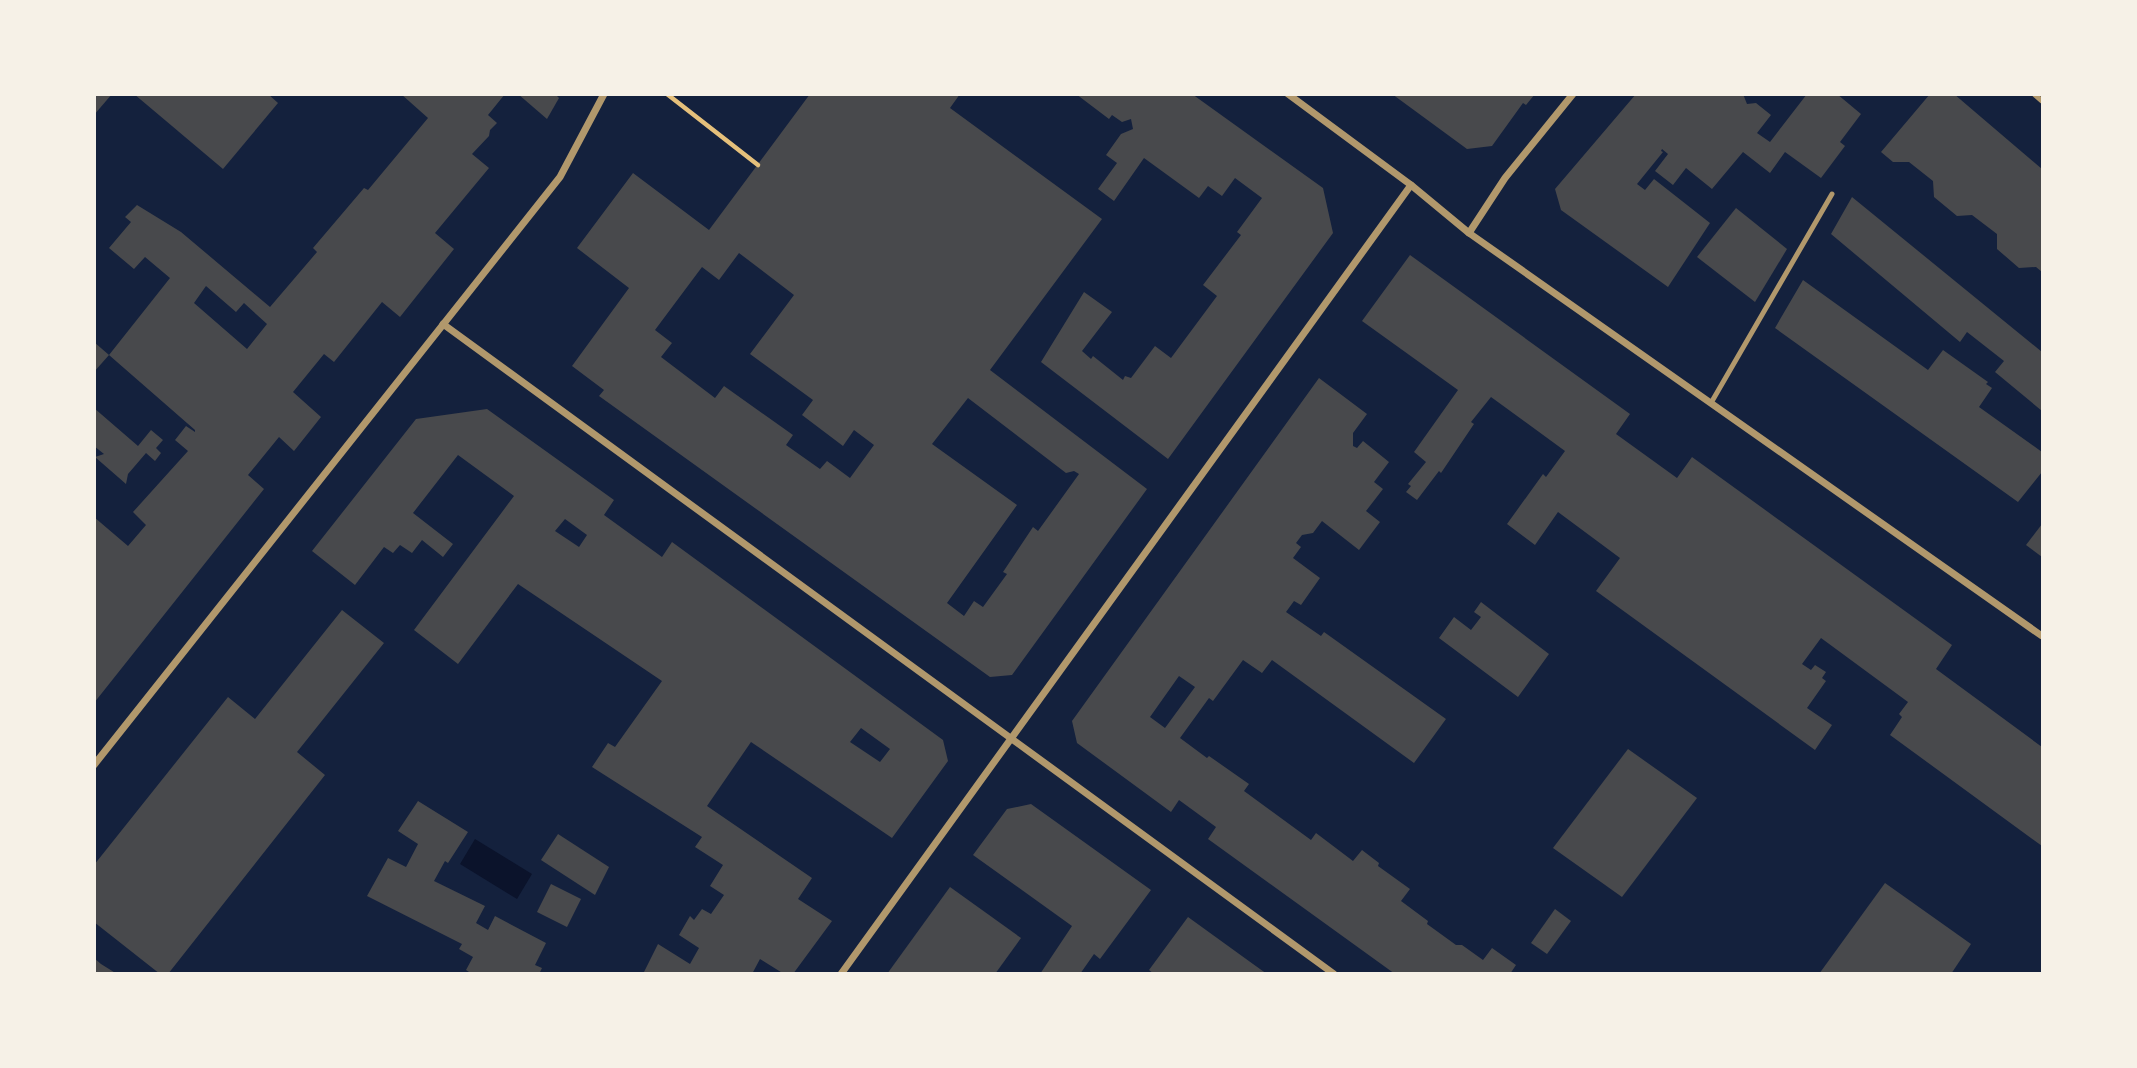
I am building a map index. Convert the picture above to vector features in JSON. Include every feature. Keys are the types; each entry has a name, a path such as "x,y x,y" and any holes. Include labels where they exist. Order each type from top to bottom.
{"street":[{"path":"94,765 560,177 604,94"},
{"path":"1288,94 1411,185 1469,233 2042,636"},
{"path":"1469,233 1504,178 1573,94"},
{"path":"841,974 1411,185"},
{"path":"443,324 1334,974"}],"lane":[{"path":"2034,94 2042,101"},
{"path":"1711,403 1832,194"}],"path":[{"path":"667,94 758,165"}],"water":[{"path":"475,839 532,874 517,899 460,864"}],"building":[{"path":"94,94 112,94 94,115"},
{"path":"134,94 268,94 278,103 223,169"},
{"path":"401,94 505,94 488,115 497,123 472,154 489,168 435,233 454,249 400,317 382,302 334,362 324,354 293,392 321,417 294,451 279,437 248,475 264,489 94,703 94,517 128,546 146,525 133,512 188,451 175,440 186,426 195,432 109,355 170,278 145,257 134,269 109,248 131,222 125,217 137,205 181,232 270,307 317,252 313,248 364,188 368,190 428,118","holes":["206,286 236,312 244,303 267,324 247,349 194,303"]},
{"path":"518,94 555,94 559,98 547,119"},
{"path":"810,94 960,94 950,108 1102,219 990,370 1147,489 1012,675 990,677 599,396 604,390 572,366 629,288 577,248 633,173 709,230","holes":["739,253 794,295 750,354 813,400 802,415 843,446 854,430 874,445 850,478 827,461 820,469 786,445 793,435 724,386 715,398 661,357 672,343 655,330 702,267 719,280","968,398 1066,473 1074,471 1079,474 1038,531 1033,527 1003,572 1007,574 983,607 974,601 964,616 947,603 1017,505 932,444"]},
{"path":"1076,94 1192,94 1323,188 1333,233 1168,459 1041,362 1084,292 1112,312 1082,351 1091,359 1093,356 1123,380 1125,376 1131,378 1155,346 1171,358 1217,296 1203,285 1241,235 1237,232 1262,198 1235,178 1222,196 1208,186 1199,198 1144,158 1114,201 1098,189 1117,163 1106,155 1121,134 1133,129 1131,119 1122,122 1112,115 1109,119"},
{"path":"1392,94 1535,94 1526,105 1523,103 1492,146 1467,149"},
{"path":"1636,94 1743,94 1747,104 1756,103 1771,115 1757,133 1770,142 1807,94 1837,94 1861,114 1840,142 1845,146 1821,178 1785,152 1770,173 1743,152 1712,189 1686,168 1673,185 1655,171 1668,154 1662,149 1663,152 1637,184 1645,190 1654,179 1710,223 1668,287 1561,210 1555,189"},
{"path":"1930,94 1954,94 2042,169 2042,272 2036,267 2019,268 1997,249 1997,234 1972,215 1957,216 1934,197 1933,181 1909,162 1893,162 1881,152"},
{"path":"1852,197 2042,352 2042,411 1995,372 2004,361 1967,332 1960,342 1831,234"},
{"path":"1736,208 1787,249 1755,302 1697,257"},
{"path":"1410,255 1630,414 1616,434 1677,478 1692,457 1952,645 1936,669 2042,747 2042,846 1890,735 1902,717 1899,714 1908,702 1821,638 1802,664 1811,670 1815,665 1826,672 1822,678 1826,681 1807,708 1832,725 1815,750 1596,591 1620,558 1558,512 1535,545 1507,524 1543,474 1546,477 1565,451 1491,397 1471,422 1474,424 1441,473 1439,471 1417,500 1406,492 1411,486 1408,484 1426,462 1414,452 1458,390 1362,321"},
{"path":"1803,280 1928,370 1943,350 1988,382 1986,384 1992,388 1979,407 2042,452 2042,472 2018,502 1775,328"},
{"path":"94,342 109,355 94,372"},
{"path":"1319,378 1367,414 1353,433 1353,446 1357,448 1363,441 1389,462 1374,482 1383,489 1366,511 1380,522 1359,550 1322,521 1313,533 1302,535 1296,543 1301,547 1293,558 1320,578 1301,605 1294,601 1286,612 1321,636 1324,632 1446,719 1414,763 1272,660 1262,673 1243,660 1213,701 1209,698 1180,738 1249,784 1244,791 1311,840 1316,833 1353,861 1362,850 1379,863 1378,866 1410,889 1401,901 1456,945 1462,945 1483,960 1492,948 1516,965 1510,974 1395,974 1208,839 1216,827 1179,800 1171,812 1077,743 1072,721","holes":["1179,676 1195,687 1165,728 1150,717"]},
{"path":"94,408 138,446 151,430 163,440 156,448 161,453 155,461 146,453 128,474 126,484 95,457 104,454 94,446"},
{"path":"487,409 614,500 604,515 662,557 672,542 943,740 948,761 892,838 751,742 707,806 812,878 798,899 832,921 793,974 784,974 760,959 752,974 643,974 658,944 690,964 699,948 679,935 690,916 694,920 702,909 711,914 724,895 710,886 723,865 695,847 702,837 592,767 608,743 615,747 662,681 518,584 458,664 414,630 514,496 458,455 413,513 453,544 443,557 422,540 412,553 400,545 393,553 384,547 355,585 312,551 416,419","holes":["565,519 587,535 579,547 555,531","861,728 890,749 880,762 850,742"]},
{"path":"2042,524 2042,557 2026,545"},
{"path":"1481,602 1549,654 1518,697 1439,638 1454,617 1471,630 1481,617 1474,612"},
{"path":"342,610 384,643 297,752 325,775 168,974 160,974 94,922 94,865 228,697 255,719"},
{"path":"1628,749 1697,798 1622,897 1553,848"},
{"path":"418,801 468,832 448,863 445,861 434,881 485,906 476,923 488,930 495,916 546,943 535,965 542,968 539,974 472,974 466,970 473,957 459,949 462,944 367,896 388,858 406,867 418,844 398,831"},
{"path":"1031,804 1151,890 1100,959 1094,954 1080,974 1040,974 1072,926 973,855 1007,809"},
{"path":"558,834 609,867 595,895 541,860"},
{"path":"1885,883 1971,944 1951,974 1819,974"},
{"path":"551,884 581,899 567,927 537,912"},
{"path":"950,887 1021,938 995,974 887,974"},
{"path":"1555,909 1571,921 1547,954 1531,943"},
{"path":"1188,917 1267,974 1154,974 1149,970"},
{"path":"94,958 101,964 117,974 94,974"}]}
